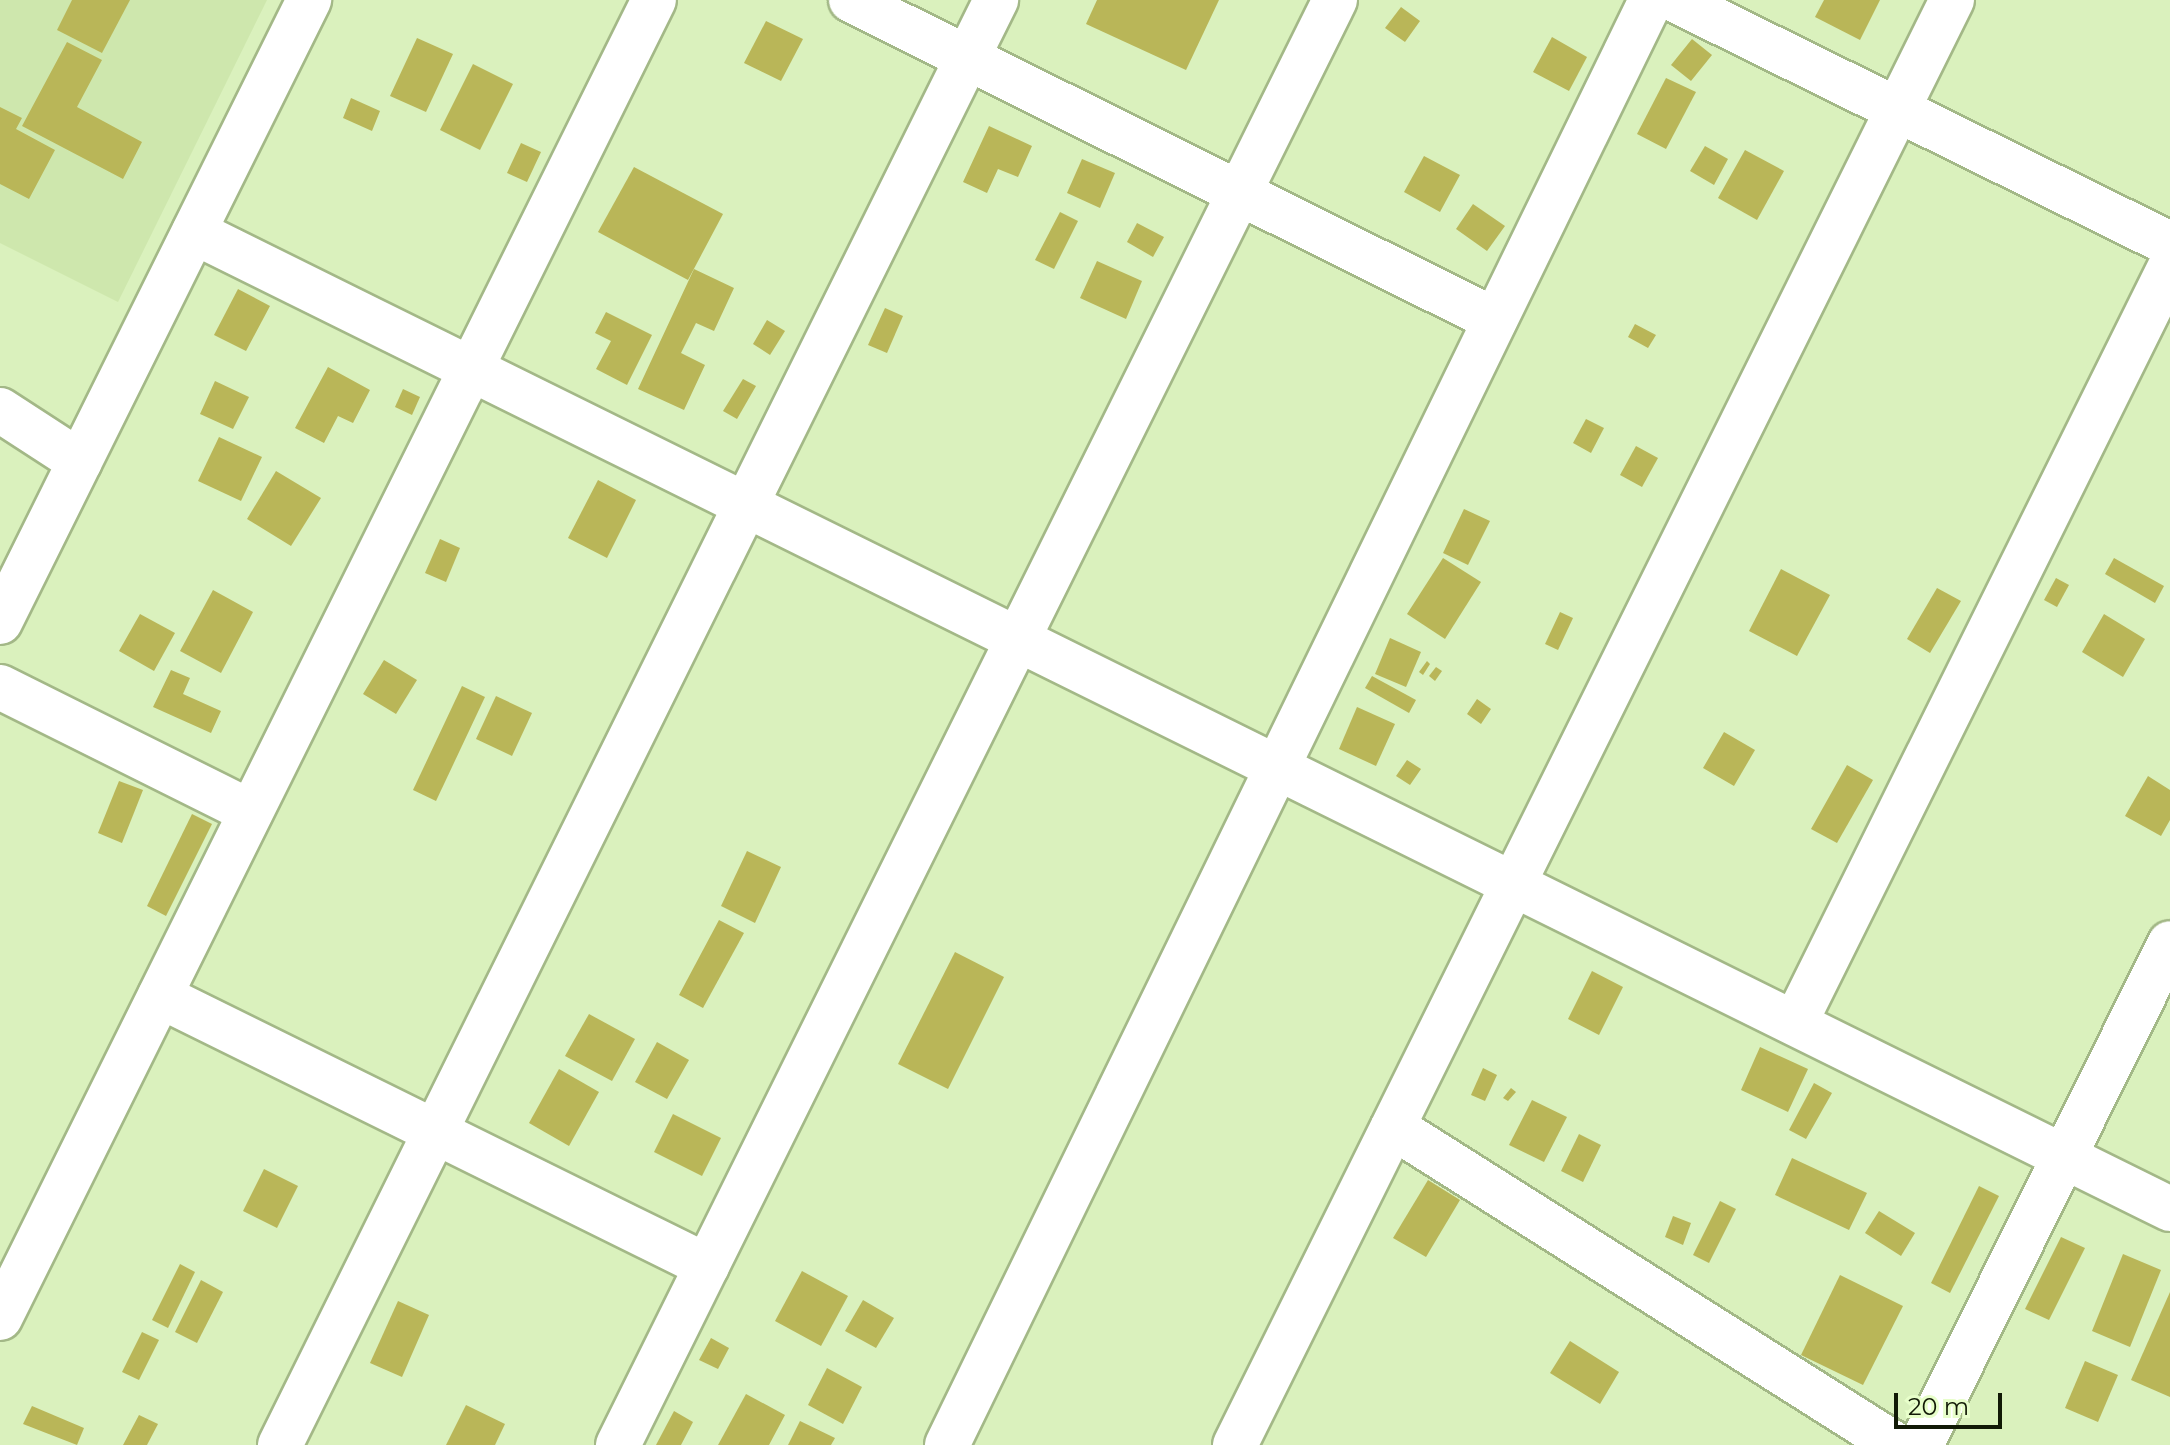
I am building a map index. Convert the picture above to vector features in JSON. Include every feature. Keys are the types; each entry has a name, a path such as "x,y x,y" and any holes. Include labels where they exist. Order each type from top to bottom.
{"street":[{"path":"0,622 309,0"},
{"path":"0,1318 654,0"},
{"path":"851,0 1495,320"},
{"path":"280,1445 996,0"},
{"path":"618,1445 1335,0"},
{"path":"947,1445 1651,0"},
{"path":"1675,0 2170,244"},
{"path":"1235,1445 1952,0"},
{"path":"194,232 2170,1209"},
{"path":"1795,1023 2170,267"},
{"path":"0,410 80,462"},
{"path":"0,687 251,812"},
{"path":"1921,1445 2170,943"},
{"path":"160,996 707,1266"},
{"path":"1393,1127 1896,1445"}],"shaded area":[{"path":"0,0 267,0 118,302 0,243"}],"building":[{"path":"72,0 130,0 102,53 57,30"},
{"path":"1097,0 1219,0 1186,70 1086,24"},
{"path":"1824,0 1880,0 1860,40 1815,17"},
{"path":"1401,7 1420,21 1405,42 1385,28"},
{"path":"766,21 803,39 781,81 744,63"},
{"path":"1552,37 1587,57 1569,91 1533,72"},
{"path":"417,38 453,54 426,112 390,96"},
{"path":"1692,39 1712,55 1691,81 1671,65"},
{"path":"67,42 102,60 77,107 142,142 123,179 22,126"},
{"path":"473,64 513,84 480,150 440,130"},
{"path":"1666,78 1696,92 1666,149 1637,134"},
{"path":"351,98 380,111 372,131 343,118"},
{"path":"0,107 22,118 16,129 55,150 29,199 0,184"},
{"path":"989,126 1032,146 1018,177 998,169 987,193 963,182"},
{"path":"521,143 541,152 527,182 507,173"},
{"path":"1705,146 1728,159 1714,185 1690,171"},
{"path":"1745,150 1784,171 1757,220 1718,198"},
{"path":"1424,156 1460,175 1440,212 1404,192"},
{"path":"1082,159 1115,173 1100,208 1067,193"},
{"path":"634,167 723,214 688,280 598,232"},
{"path":"1473,204 1505,226 1487,251 1456,229"},
{"path":"1060,212 1078,221 1054,269 1035,260"},
{"path":"1137,223 1164,237 1153,257 1127,242"},
{"path":"1097,261 1142,281 1126,319 1080,298"},
{"path":"694,269 734,288 714,331 696,323 681,353 705,365 684,410 638,389"},
{"path":"238,289 270,306 246,351 214,335"},
{"path":"885,308 903,316 887,353 868,345"},
{"path":"606,312 652,335 627,385 596,369 611,341 595,333"},
{"path":"767,320 785,331 770,355 753,344"},
{"path":"1635,324 1656,335 1648,348 1628,337"},
{"path":"328,367 370,390 353,423 338,416 324,443 295,428"},
{"path":"743,379 756,386 737,419 723,411"},
{"path":"215,381 249,397 233,429 200,414"},
{"path":"403,389 420,397 412,415 395,407"},
{"path":"1586,419 1604,428 1591,453 1573,443"},
{"path":"219,437 262,457 241,501 198,481"},
{"path":"1636,446 1658,458 1642,487 1620,475"},
{"path":"276,471 321,498 291,546 247,519"},
{"path":"598,480 636,500 607,558 568,538"},
{"path":"1464,509 1490,521 1468,565 1443,553"},
{"path":"440,539 460,548 446,582 425,573"},
{"path":"1443,558 1481,582 1445,639 1407,614"},
{"path":"2114,558 2164,586 2155,603 2105,574"},
{"path":"1781,569 1830,595 1797,656 1749,631"},
{"path":"2056,578 2069,585 2057,607 2044,600"},
{"path":"1937,588 1961,601 1930,653 1907,639"},
{"path":"213,590 253,612 221,673 180,651"},
{"path":"1560,612 1573,618 1558,650 1545,644"},
{"path":"140,614 175,633 154,671 119,651"},
{"path":"2104,614 2145,639 2123,677 2082,652"},
{"path":"1390,638 1421,652 1406,687 1375,674"},
{"path":"384,660 417,680 396,714 363,694"},
{"path":"1427,661 1430,664 1423,675 1419,672"},
{"path":"1436,667 1442,671 1435,681 1429,676"},
{"path":"171,670 190,678 183,694 221,711 211,733 153,707"},
{"path":"1372,676 1416,700 1409,713 1365,688"},
{"path":"462,686 485,697 436,801 413,790"},
{"path":"496,696 532,713 512,756 476,739"},
{"path":"1477,699 1491,709 1481,724 1467,714"},
{"path":"1357,707 1395,724 1376,766 1339,749"},
{"path":"1724,732 1755,750 1734,786 1703,768"},
{"path":"1407,760 1421,769 1410,785 1396,776"},
{"path":"1847,765 1873,780 1837,843 1811,829"},
{"path":"2148,776 2170,790 2170,820 2161,836 2125,816"},
{"path":"119,781 143,790 122,843 98,833"},
{"path":"192,814 212,824 166,916 147,906"},
{"path":"747,851 781,867 755,923 721,906"},
{"path":"719,920 744,933 703,1008 679,995"},
{"path":"955,952 1004,977 948,1089 898,1064"},
{"path":"1592,971 1623,987 1599,1035 1568,1019"},
{"path":"589,1014 635,1039 612,1081 565,1056"},
{"path":"657,1042 689,1060 667,1099 635,1082"},
{"path":"1760,1047 1808,1069 1788,1112 1741,1090"},
{"path":"1483,1068 1497,1075 1485,1101 1471,1095"},
{"path":"559,1069 599,1092 569,1146 529,1123"},
{"path":"1814,1083 1832,1093 1806,1139 1789,1130"},
{"path":"1511,1088 1516,1092 1508,1101 1503,1098"},
{"path":"1532,1100 1567,1117 1544,1162 1509,1145"},
{"path":"673,1114 721,1138 702,1176 654,1152"},
{"path":"1579,1134 1601,1145 1583,1182 1561,1171"},
{"path":"1792,1158 1867,1193 1849,1230 1775,1195"},
{"path":"264,1169 298,1186 277,1228 243,1211"},
{"path":"1428,1180 1460,1200 1426,1257 1393,1238"},
{"path":"1979,1186 1999,1196 1950,1293 1931,1283"},
{"path":"1720,1201 1736,1209 1709,1263 1693,1255"},
{"path":"1879,1211 1915,1233 1901,1256 1865,1233"},
{"path":"1673,1216 1691,1223 1683,1245 1665,1237"},
{"path":"2061,1237 2085,1248 2049,1320 2025,1309"},
{"path":"2123,1254 2161,1270 2130,1347 2092,1331"},
{"path":"180,1264 195,1272 168,1328 152,1320"},
{"path":"802,1271 848,1296 821,1346 775,1321"},
{"path":"1840,1275 1903,1306 1863,1385 1801,1355"},
{"path":"201,1280 223,1292 197,1343 175,1332"},
{"path":"2170,1292 2170,1397 2131,1380"},
{"path":"863,1300 894,1318 876,1348 845,1331"},
{"path":"398,1301 429,1315 402,1377 370,1363"},
{"path":"142,1332 159,1340 139,1380 122,1372"},
{"path":"711,1338 729,1348 718,1369 699,1360"},
{"path":"1570,1341 1619,1372 1600,1404 1550,1373"},
{"path":"2085,1361 2118,1375 2098,1422 2065,1408"},
{"path":"827,1368 862,1387 843,1424 808,1405"},
{"path":"746,1394 785,1415 769,1445 718,1445"},
{"path":"466,1405 505,1424 495,1445 446,1445"},
{"path":"32,1406 84,1428 77,1445 23,1424"},
{"path":"674,1411 693,1422 681,1445 656,1445"},
{"path":"139,1415 158,1424 147,1445 123,1445"},
{"path":"800,1421 835,1438 831,1445 788,1445"}]}
